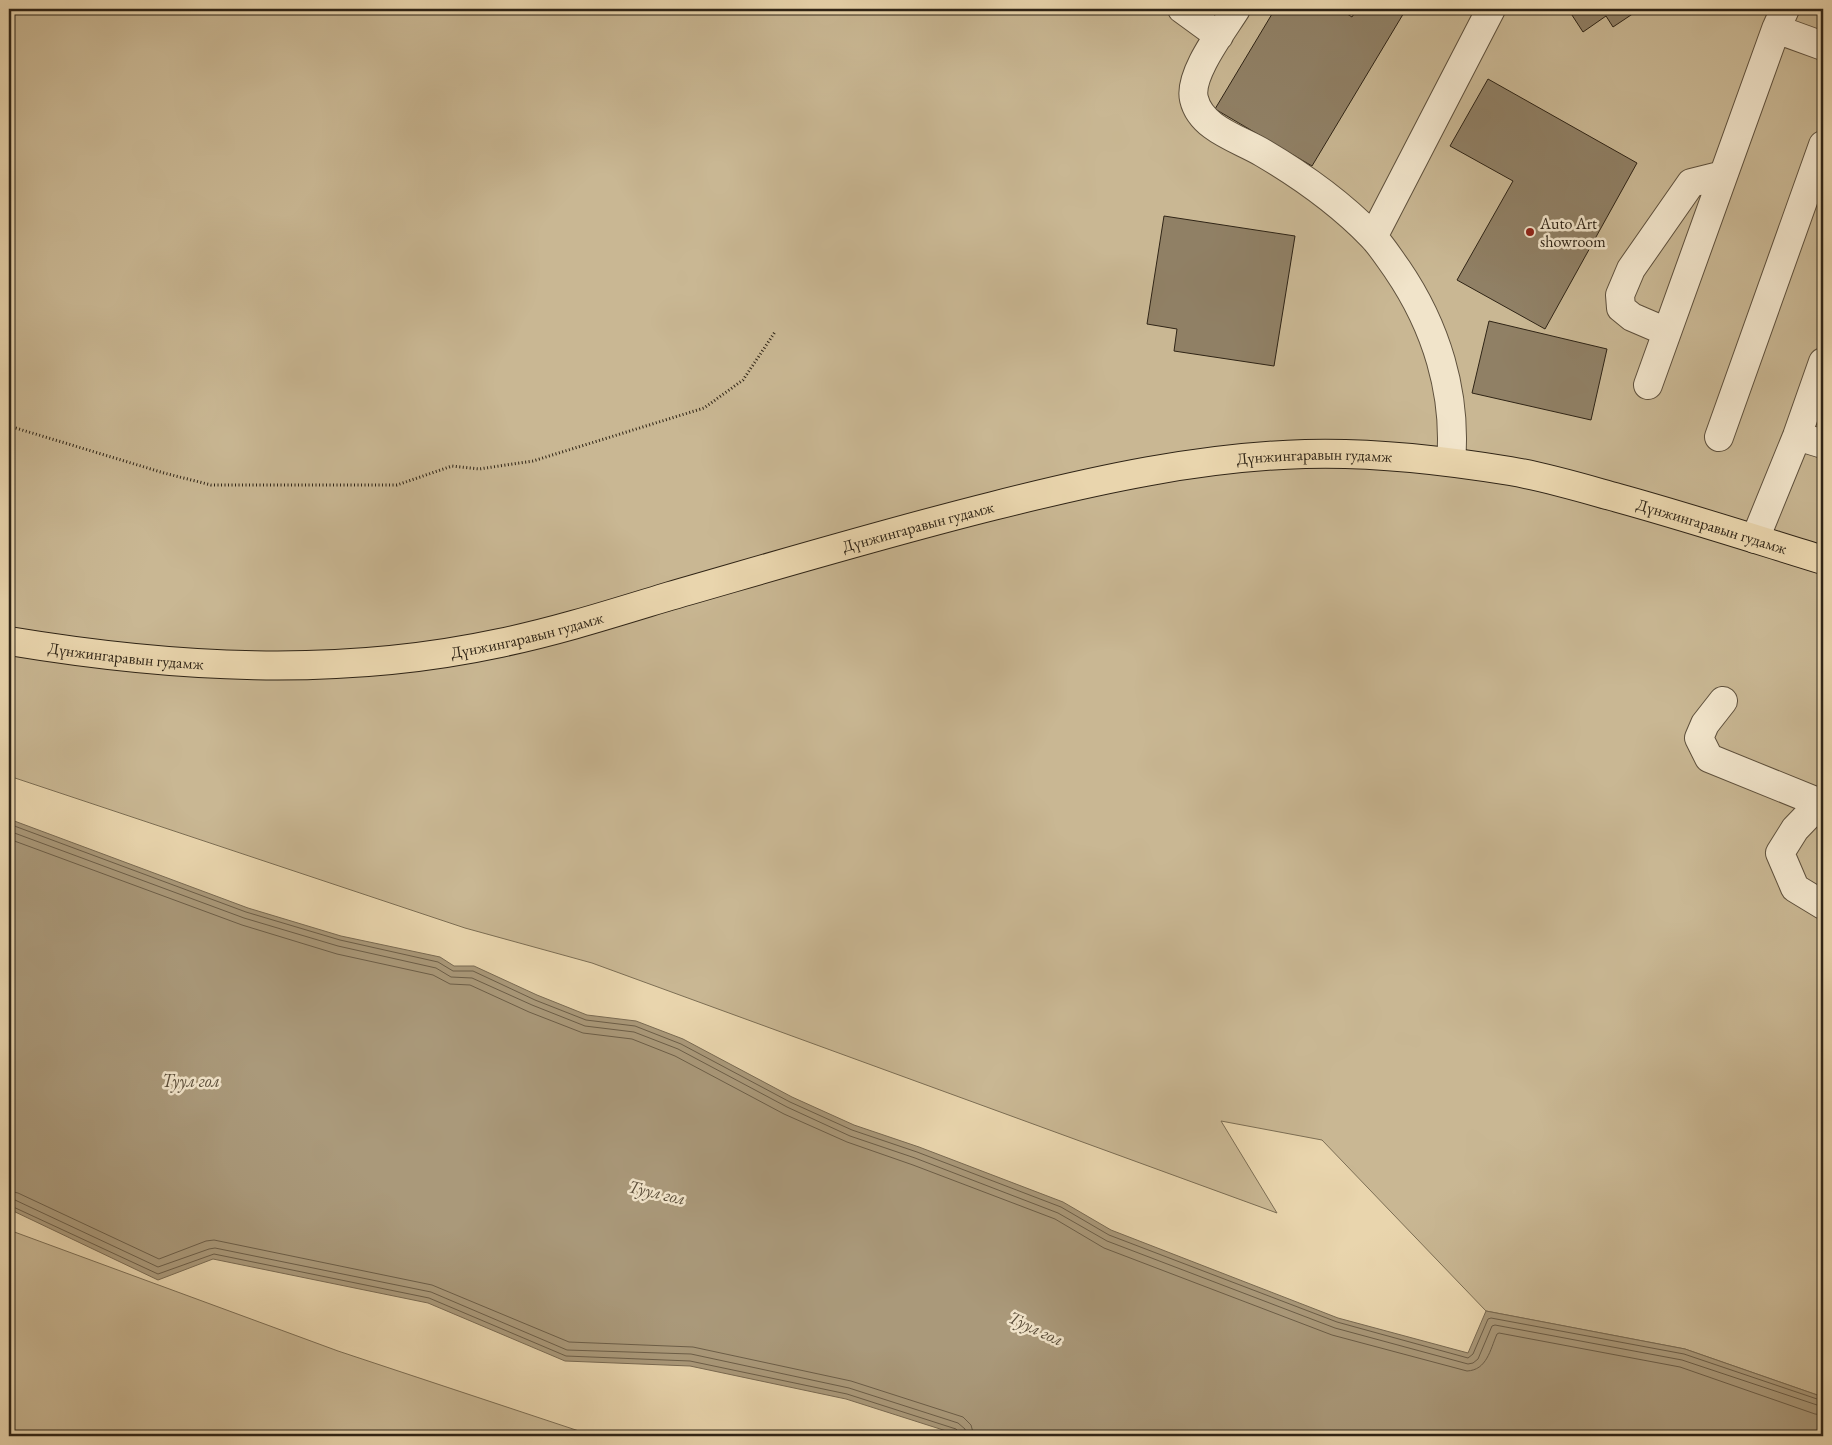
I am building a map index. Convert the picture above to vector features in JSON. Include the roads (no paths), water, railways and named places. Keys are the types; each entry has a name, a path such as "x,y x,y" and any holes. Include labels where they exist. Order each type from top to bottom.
{"main road":[{"name":"Дүнжингаравын гудамж","path":"9,642 80,653 208,664 341,666 395,661 499,644 568,627 923,524 1085,483 1176,466 1224,460 1306,454 1352,454 1452,462 1513,471 1585,488 1677,514 1823,560"}],"street":[{"path":"1182,9 1220,36"},
{"path":"1236,9 1198,71 1193,86 1194,100 1204,118 1214,127 1263,153 1309,182 1344,209 1373,237 1403,278 1418,304 1435,343 1450,397 1453,434 1452,462"},
{"path":"1373,237 1491,9"},
{"path":"1648,385 1780,19 1823,46"},
{"path":"1719,437 1823,145"},
{"path":"1667,332 1632,317 1621,308 1620,295 1631,269 1691,183 1723,175"},
{"path":"1755,539 1797,436 1823,362"},
{"path":"1797,436 1823,444"},
{"path":"1723,700 1705,724 1700,738 1709,758 1821,802 1795,829 1780,853 1795,888 1823,905"}],"water":[{"name":"Туул гол","path":"9,819 248,908 341,936 440,957 454,966 474,966 537,995 587,1015 636,1021 683,1039 792,1097 854,1125 919,1147 1063,1202 1111,1230 1338,1318 1468,1353 1486,1311 1685,1349 1823,1397 1823,1436 962,1436 846,1399 690,1366 565,1361 428,1303 213,1259 158,1280 9,1209"}],"place":[{"name":"Auto Art showroom","path":"1530,232"}]}
